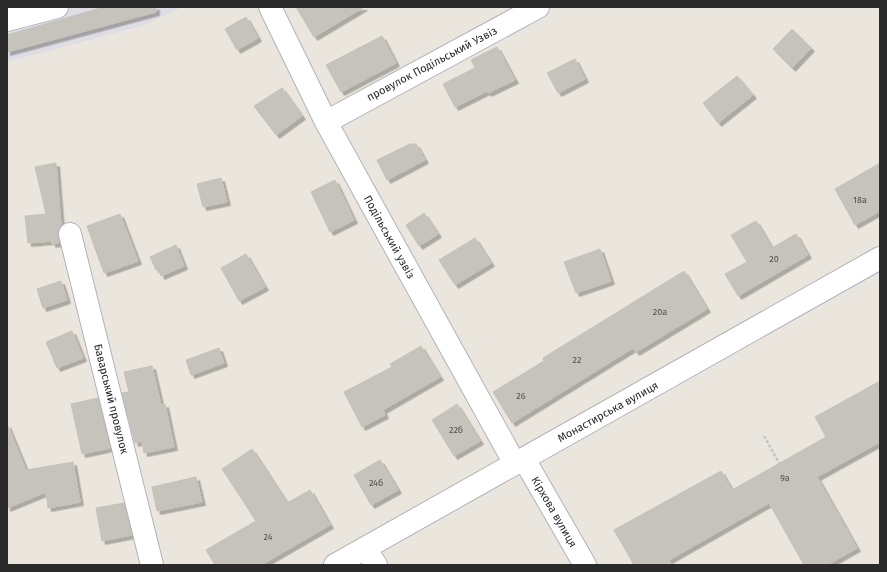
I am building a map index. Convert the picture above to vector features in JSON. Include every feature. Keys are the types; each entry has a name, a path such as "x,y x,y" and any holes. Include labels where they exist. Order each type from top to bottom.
{"street":[{"path":"7,20 57,7"},
{"name":"Подільський узвіз","path":"270,7 326,122 519,461"},
{"name":"провулок Подільський Узвіз","path":"326,122 538,7"},
{"name":"Баварський провулок","path":"70,234 152,565"},
{"name":"Монастирська вулиця","path":"336,565 370,557 519,461 880,258"},
{"name":"Кірхова вулиця","path":"519,461 585,565"}],"path":[{"path":"764,436 779,463"}],"shaded area":[{"path":"7,7 182,7 145,25 7,62"}],"building":[{"path":"104,7 156,7 156,12 7,52 7,35"},
{"path":"296,7 364,7 314,37"},
{"path":"246,17 258,38 237,50 225,29"},
{"path":"792,29 811,48 792,68 773,49"},
{"path":"382,36 396,63 341,92 326,65"},
{"path":"497,47 515,80 488,93 487,91 455,107 443,84 475,68 471,60"},
{"path":"575,59 585,79 558,93 547,73"},
{"path":"737,76 753,95 718,123 703,103"},
{"path":"282,88 302,116 276,135 254,106"},
{"path":"410,144 416,144 425,160 387,180 377,160"},
{"path":"56,163 61,226 58,231 59,243 52,244 52,241 28,243 25,216 46,214 35,167"},
{"path":"880,163 880,211 855,225 835,189"},
{"path":"221,178 227,202 203,207 197,184"},
{"path":"335,180 354,220 330,232 311,192"},
{"path":"424,213 438,234 419,246 406,225"},
{"path":"120,214 138,261 104,273 87,226"},
{"path":"756,221 772,248 796,234 808,255 738,296 725,274 747,262 731,235"},
{"path":"475,238 491,263 455,285 439,260"},
{"path":"176,245 184,266 161,276 159,269 156,270 150,257"},
{"path":"600,249 611,281 576,293 564,262"},
{"path":"246,254 265,287 239,301 221,268"},
{"path":"684,271 707,309 636,352 633,348 512,423 493,392 544,361 543,358"},
{"path":"61,281 67,300 43,308 37,289"},
{"path":"72,331 83,358 57,368 46,342"},
{"path":"421,346 440,377 383,410 385,415 362,427 344,392 392,367 390,364"},
{"path":"219,348 224,363 191,375 186,360"},
{"path":"152,366 161,405 165,404 174,447 144,453 142,441 135,443 122,393 129,392 124,372"},
{"path":"880,381 880,442 817,477 857,548 827,565 804,565 769,503 669,560 672,565 634,565 614,530 721,471 732,490 826,437 815,417"},
{"path":"98,398 110,448 82,454 71,404"},
{"path":"457,404 480,441 454,456 432,420"},
{"path":"7,424 26,470 73,462 80,502 48,508 46,492 7,508"},
{"path":"252,449 287,503 310,490 330,525 261,565 215,565 206,550 256,521 222,469"},
{"path":"380,460 398,490 371,505 354,475"},
{"path":"196,477 202,502 157,511 152,487"},
{"path":"124,503 132,535 102,541 96,508"}]}
